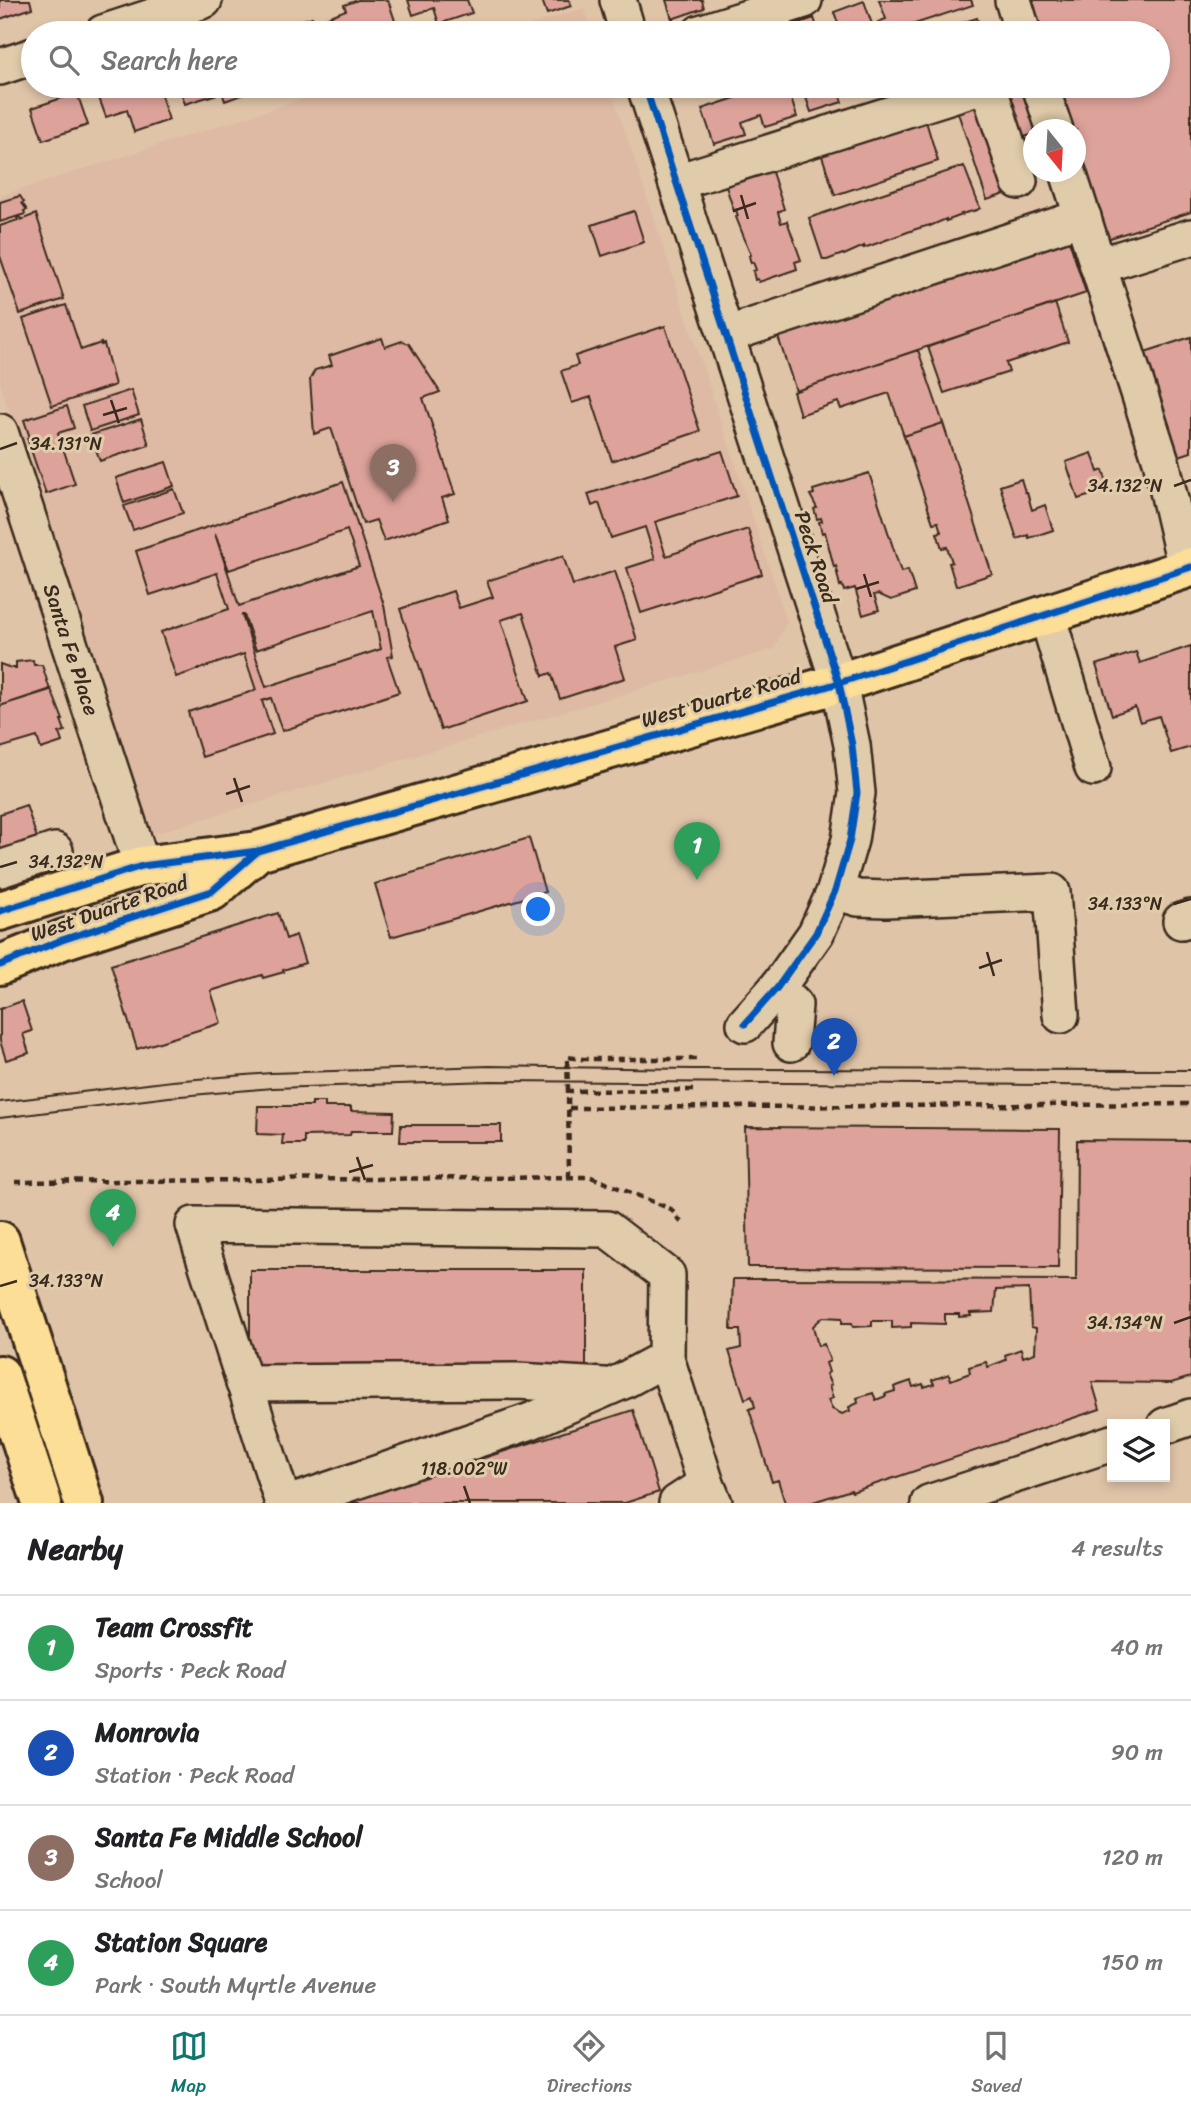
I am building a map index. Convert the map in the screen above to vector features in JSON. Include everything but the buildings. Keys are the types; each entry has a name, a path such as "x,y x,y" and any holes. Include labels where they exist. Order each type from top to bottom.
{"main road":[{"name":"West Duarte Road","path":"0,911 142,866 258,852 839,683 1189,567"},
{"name":"West Duarte Road","path":"0,965 62,940 212,891 258,852"},
{"path":"0,1241 84,1503"},
{"path":"0,1376 42,1503"}],"street":[{"path":"140,21 204,0"},
{"path":"618,0 624,21"},
{"path":"738,21 804,0"},
{"path":"1013,0 1019,21"},
{"path":"0,67 21,60"},
{"name":"Peck Road","path":"649,98 839,683 852,744 857,793 850,840 835,891 816,933 777,988 745,1024"},
{"path":"677,182 943,98"},
{"path":"992,98 1019,180"},
{"path":"1044,98 1051,119"},
{"path":"1071,182 1161,461 1180,487 1189,567"},
{"path":"726,335 1083,217"},
{"path":"1098,266 1191,237"},
{"name":"Santa Fe Place","path":"0,432 142,866"},
{"path":"1047,615 1093,768"},
{"path":"0,869 55,851"},
{"path":"835,891 858,898 886,899 1052,892 1061,1014"},
{"path":"777,988 794,1005 791,1043"},
{"path":"284,1503 194,1225 607,1229 667,1275 666,1358 710,1493 677,1503"},
{"path":"291,1503 531,1421 666,1358"},
{"path":"244,1382 505,1381 610,1386"},
{"path":"1170,1424 1191,1417"},
{"path":"929,1503 1107,1445"}],"path":[{"path":"569,1177 567,1057 699,1059"},
{"path":"568,1091 695,1090"},
{"path":"569,1108 1191,1104"},
{"path":"15,1182 591,1177 671,1209 683,1225"}],"shaded area":[{"path":"584,8 589,21 543,21"},
{"path":"306,98 614,98 787,621 774,649 143,837 0,383 0,196"}],"tram line":[{"path":"0,1102 172,1081 271,1073 489,1066 1191,1070"},
{"path":"0,1118 169,1097 273,1088 492,1081 1191,1086"}],"cycle path":[{"path":"649,98 839,683 852,745 857,793 850,840 835,891 816,933 777,988 745,1024"},
{"path":"0,911 142,866 258,851 839,683 1191,567"},
{"path":"0,965 62,940 212,891 258,851"}],"place":[{"name":"Santa Fe Middle School","path":"393,502"},
{"name":"Team Crossfit","path":"697,880"},
{"name":"Monrovia","path":"834,1076"},
{"name":"Station Square","path":"113,1247"}]}
